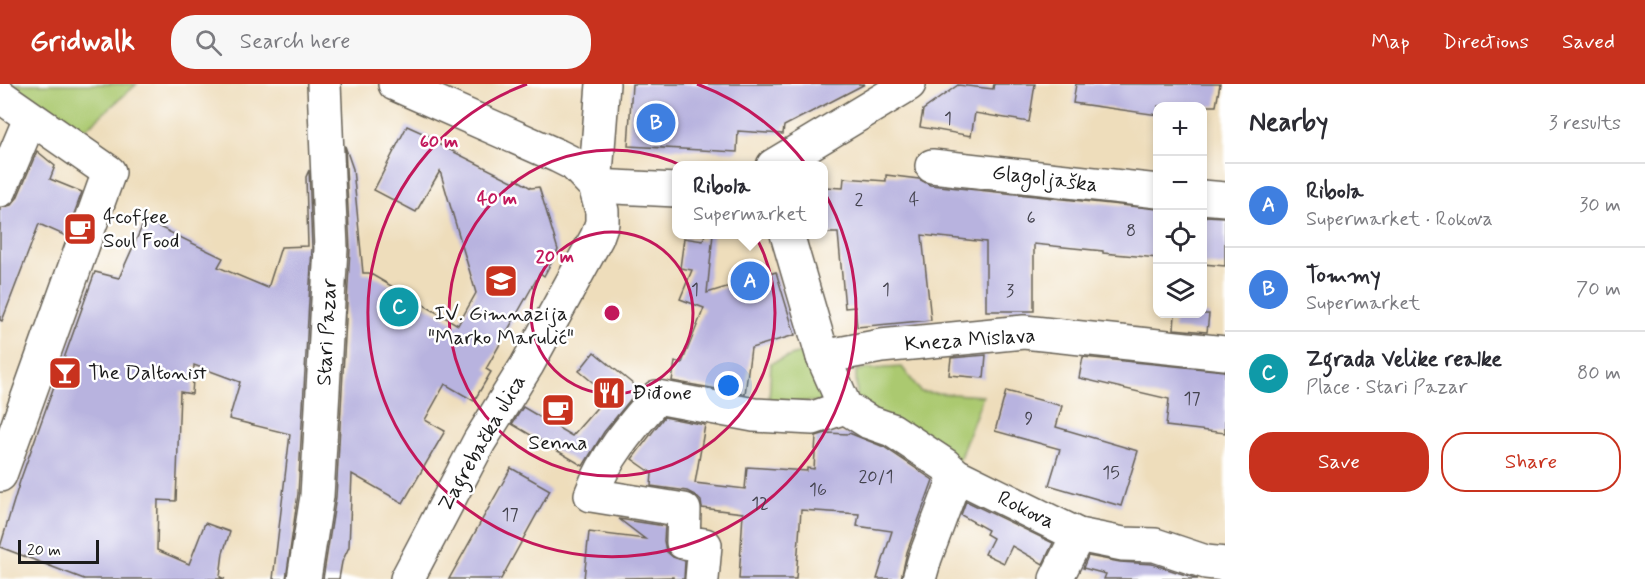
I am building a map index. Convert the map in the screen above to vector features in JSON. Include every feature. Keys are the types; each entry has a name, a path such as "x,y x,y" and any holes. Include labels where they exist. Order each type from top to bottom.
{"street":[{"name":"Stari Pazar","path":"304,579 317,496 332,248 324,84"},
{"path":"395,84 574,164 595,186 672,190"},
{"path":"595,186 603,84"},
{"path":"780,161 909,84"},
{"path":"0,96 109,172 0,475"},
{"path":"0,190 30,118"},
{"name":"Glagoljaška","path":"932,166 1153,190"},
{"name":"Zagrebačka ulica","path":"407,579 479,442 527,365 597,237 602,223 602,211 595,186"},
{"path":"1207,197 1225,199"},
{"path":"702,579 705,545 683,542 684,510 591,495 598,477 624,436 657,397 754,414 813,418 845,407 823,357 789,239"},
{"name":"Kneza Mislava","path":"823,357 881,346 1024,332 1225,354"},
{"name":"Rokova","path":"845,407 869,422 892,430 945,465 956,475 1078,535 1123,543 1155,545 1206,562 1225,564"},
{"path":"919,579 956,475"},
{"path":"1056,579 1078,535"}],"green space":[{"path":"13,84 137,84 74,139"},
{"path":"811,349 831,402 769,402 771,363"},
{"path":"902,367 921,392 983,396 958,463 857,405 856,370"}],"building":[{"path":"632,84 865,84 784,126 783,134 738,131 737,152 628,146"},
{"path":"994,84 1035,84 1029,122 975,113 971,136 920,127 923,110 958,85 993,89"},
{"path":"1076,84 1220,84 1216,106 1207,106 1207,102 1153,102 1153,114 1073,103"},
{"path":"407,126 438,140 436,143 514,182 516,179 531,188 539,187 558,250 544,276 540,273 486,369 491,372 474,401 445,384 425,420 445,431 403,503 352,474 349,547 342,562 339,579 323,579 336,497 350,249 345,146 353,169 363,273 369,273 458,325 476,293 440,171 416,212 374,190"},
{"path":"37,151 55,166 50,179 82,192 66,236 39,224 2,321 0,320 0,208 11,205 17,198"},
{"path":"309,170 312,248 298,494 286,579 273,579 290,434 229,419 240,382 194,365 192,394 180,392 176,501 158,500 157,550 189,564 205,523 230,532 223,553 220,577 225,579 84,579 0,547 20,481 95,272 119,278 145,220 223,258 218,267 268,288 281,247 308,246 306,177"},
{"path":"886,175 919,179 930,185 1153,208 1153,258 1034,244 1034,311 986,311 986,242 922,235 931,320 857,327 855,307 845,308 838,233 828,233 828,187 843,188 844,178 886,181"},
{"path":"1207,216 1225,217 1225,266 1207,264"},
{"path":"684,239 703,241 704,239 712,239 707,293 776,272 795,335 751,348 745,394 672,381 675,362 682,363 704,308 680,299 692,270 680,268"},
{"path":"1209,314 1207,332 1174,329 1175,318 1207,318"},
{"path":"594,352 639,389 604,432 583,466 512,424 523,407 572,436 608,395 579,371"},
{"path":"986,355 984,378 949,375 951,358"},
{"path":"1083,357 1225,371 1225,433 1166,426 1169,399 1079,378"},
{"path":"1006,391 1062,406 1056,427 1138,451 1121,506 1049,485 1060,449 995,431"},
{"path":"664,417 705,425 695,483 745,489 747,467 807,471 807,468 814,469 816,436 826,433 849,433 884,447 933,480 907,552 901,579 877,579 892,531 857,526 859,514 801,510 796,579 739,579 743,513 702,508 701,501 687,491 651,486 652,473 632,459"},
{"path":"511,468 550,490 501,579 449,579"},
{"path":"966,501 1053,543 1043,564 1012,546 1004,563 985,554 993,538 986,534 988,530 961,515"},
{"path":"619,519 665,526 666,551 673,557 685,561 684,579 673,579 673,577 584,579 589,532 645,539"},
{"path":"1088,556 1120,562 1152,564 1198,579 1104,579 1106,574 1083,568"}],"place":[{"name":"Tommy","path":"656,123"},
{"name":"4coffee Soul Food","path":"80,229"},
{"name":"IV. Gimnazija \"Marko Marulić\"","path":"501,281"},
{"name":"Ribola","path":"750,281"},
{"name":"Zgrada Velike realke","path":"399,307"},
{"name":"The Daltonist","path":"65,373"},
{"name":"Điđone","path":"609,393"},
{"name":"Senna","path":"558,410"}]}
